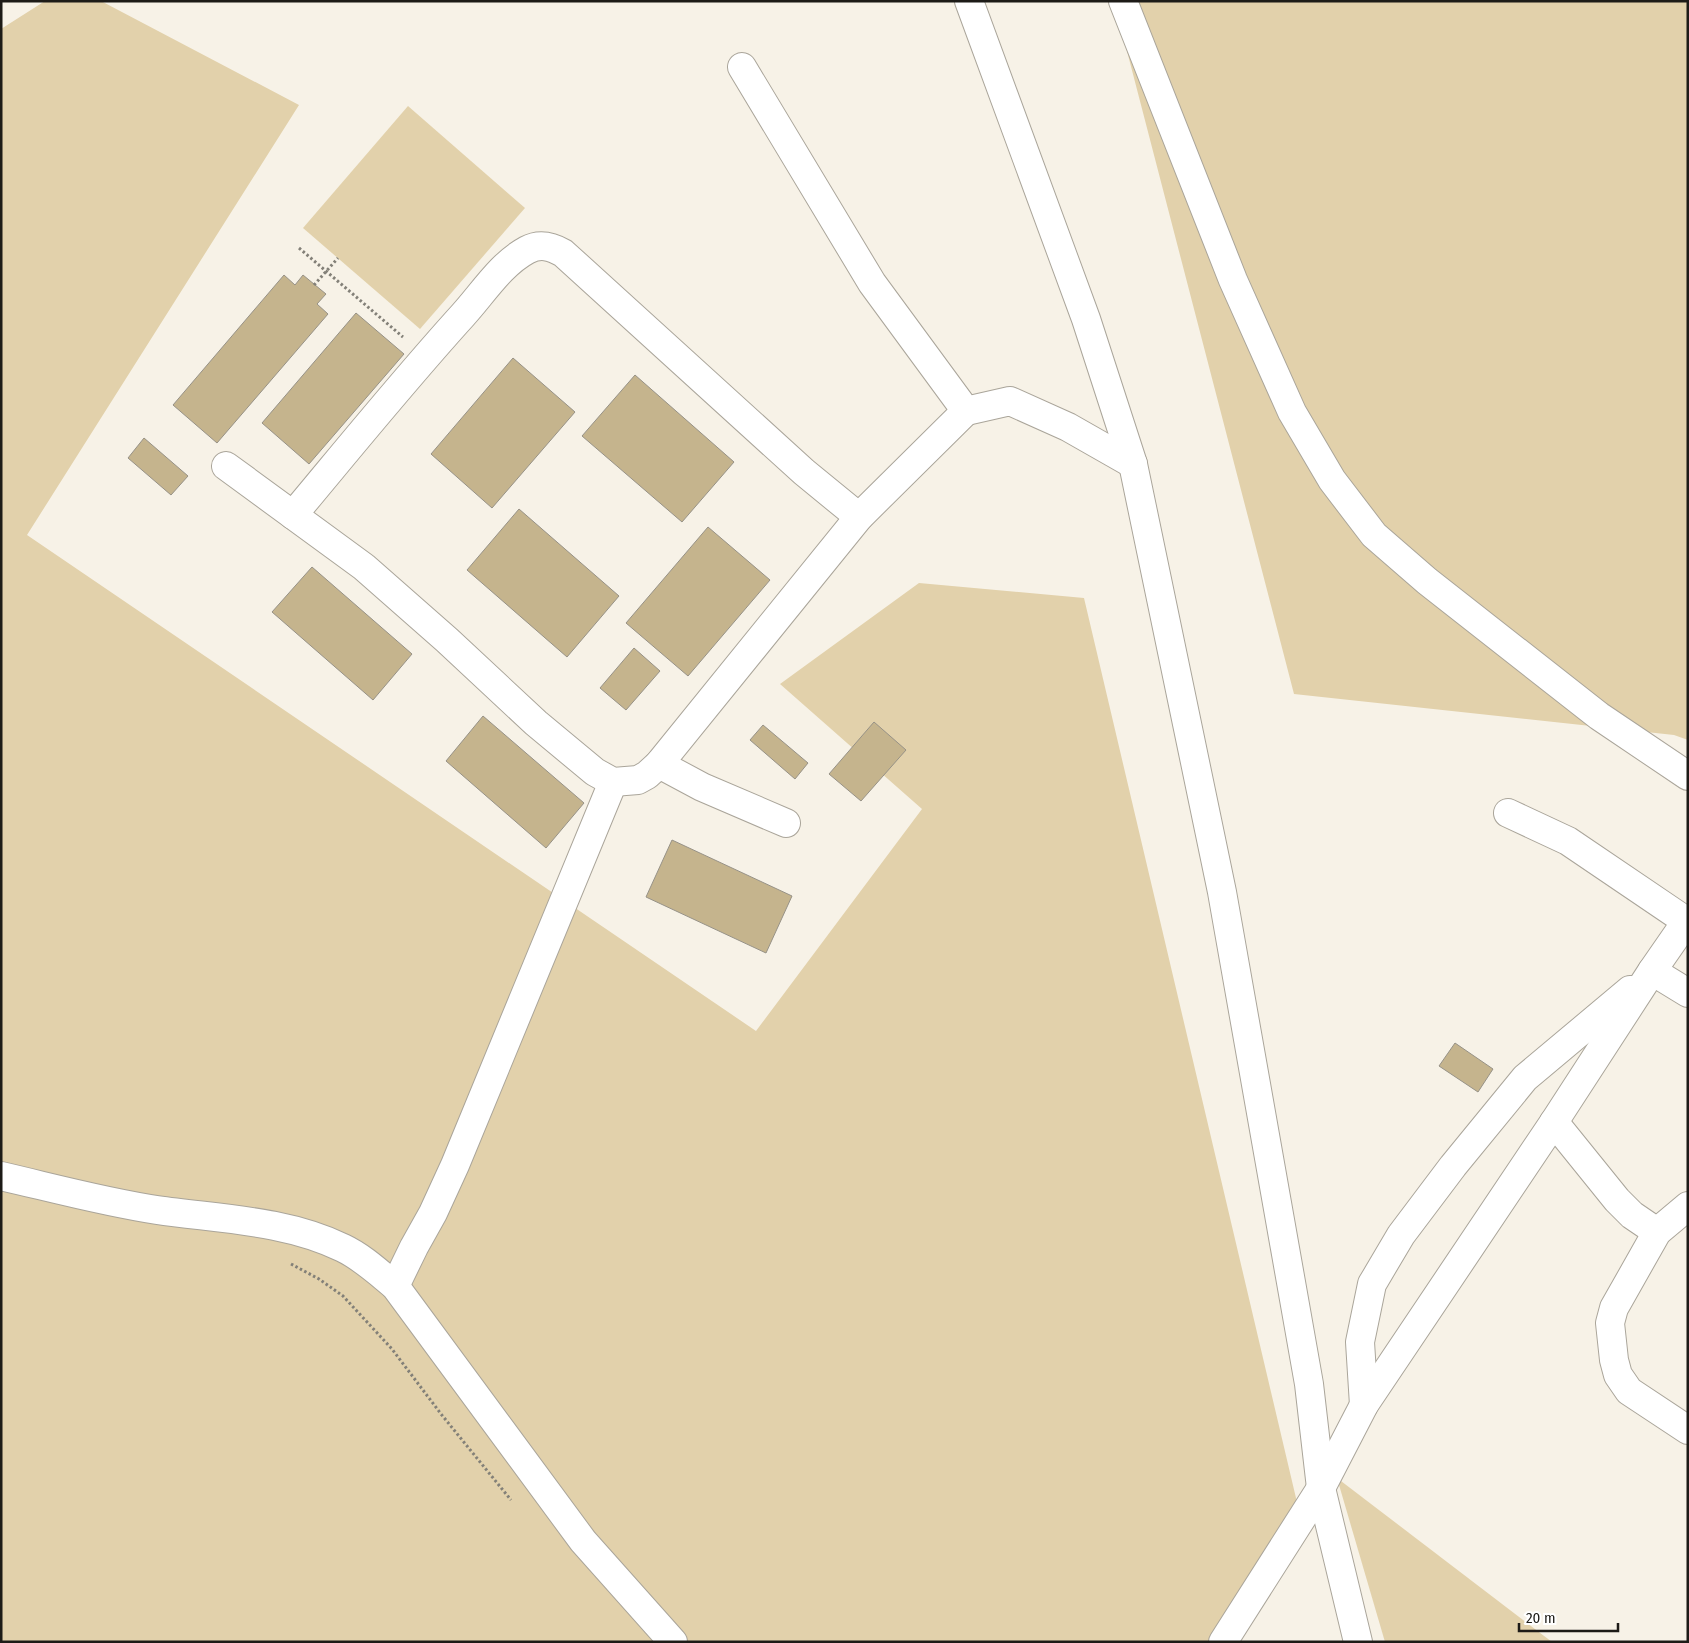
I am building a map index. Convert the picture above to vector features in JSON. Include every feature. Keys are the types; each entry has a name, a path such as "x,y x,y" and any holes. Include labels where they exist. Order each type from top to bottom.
{"street":[{"path":"969,1 1086,319 1133,464 1222,892 1309,1384 1321,1488 1358,1642"},
{"path":"1123,1 1233,280 1292,412 1332,480 1374,535 1428,581 1599,716 1688,776"},
{"path":"742,67 872,283 966,411"},
{"path":"293,515 425,356 509,264 527,250 538,246 553,247 563,253 804,472 859,517"},
{"path":"226,466 364,567 447,640 536,723 584,763 613,782 638,780 659,764 859,517 966,411 1010,401 1068,426 1133,464"},
{"path":"659,764 702,788 786,823"},
{"path":"395,1286 433,1213 455,1165 613,782"},
{"path":"1223,1642 1321,1488 1364,1405 1687,920 1568,841 1508,813"},
{"path":"1364,1405 1360,1342 1372,1284 1401,1235 1525,1078 1652,971"},
{"path":"1652,971 1688,992"},
{"path":"1554,1122 1616,1200 1632,1215 1656,1232"},
{"path":"1,1176 89,1198 156,1210 254,1222 319,1237 344,1248 366,1261 395,1286 583,1541 638,1605 673,1642"},
{"path":"1688,1206 1656,1232 1614,1308 1610,1323 1614,1360 1618,1375 1630,1391 1688,1430"}],"path":[{"path":"299,248 425,356"},
{"path":"314,284 338,258"},
{"path":"286,1261 319,1279 343,1296 392,1349 441,1414 515,1505"}],"shaded area":[{"path":"45,1 101,1 299,105 27,535 756,1031 922,809 780,684 919,583 1084,598 1304,1532 1228,1642 1,1642 1,29"},
{"path":"1114,1 1688,1 1688,740 1674,735 1294,694"},
{"path":"408,106 525,208 420,329 303,228"},
{"path":"1337,1478 1552,1642 1385,1642"}],"building":[{"path":"284,275 295,285 303,275 326,294 317,304 328,314 217,443 173,405"},
{"path":"356,313 404,354 309,464 262,423"},
{"path":"513,358 575,412 492,508 431,454"},
{"path":"635,375 734,462 682,522 582,436"},
{"path":"144,438 188,476 171,495 128,458"},
{"path":"519,509 619,596 567,657 467,570"},
{"path":"708,527 770,580 688,676 626,623"},
{"path":"312,567 412,654 373,700 272,612"},
{"path":"634,648 660,671 626,710 600,688"},
{"path":"483,716 584,803 546,848 446,761"},
{"path":"874,722 906,750 861,801 829,774"},
{"path":"763,725 808,763 795,779 750,740"},
{"path":"672,840 792,896 766,953 646,897"},
{"path":"1455,1043 1493,1069 1478,1092 1439,1066"}]}
